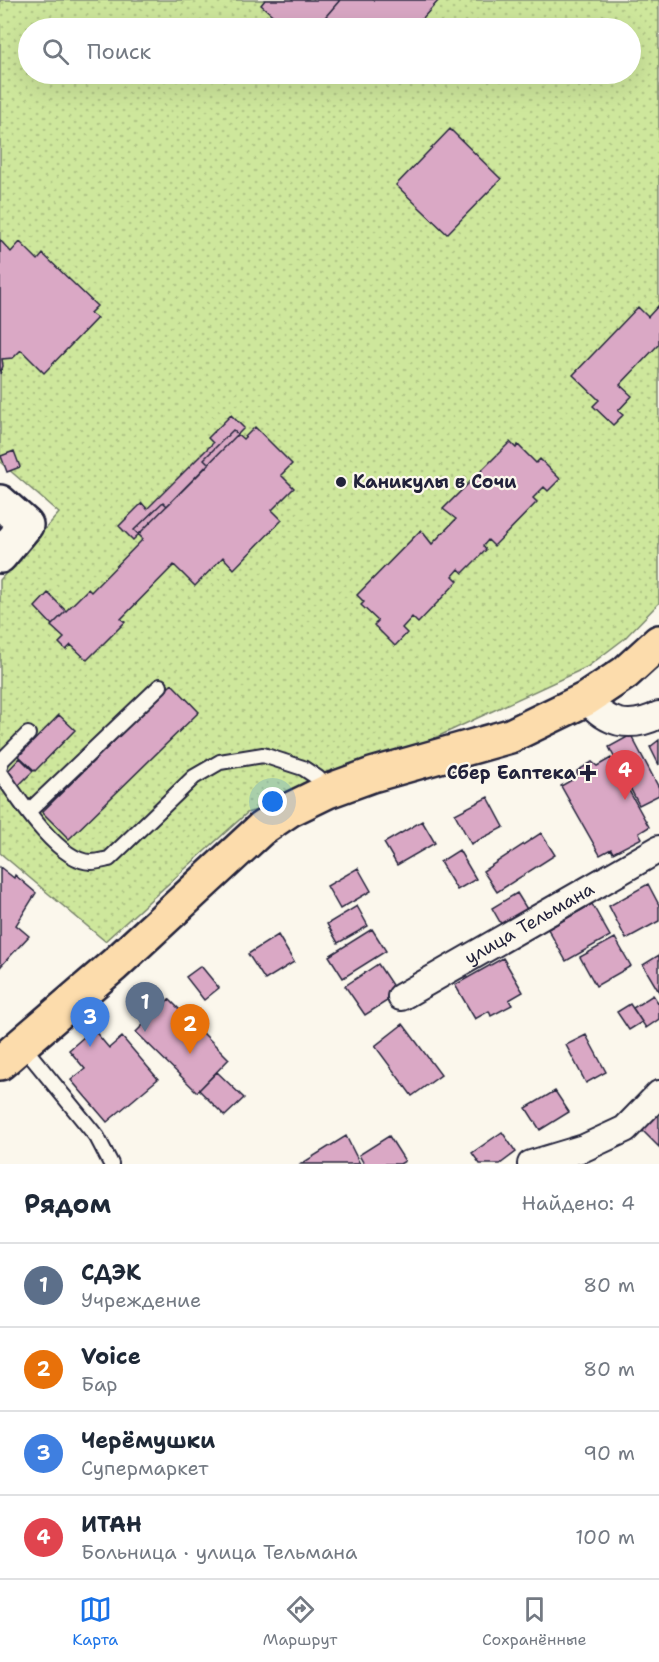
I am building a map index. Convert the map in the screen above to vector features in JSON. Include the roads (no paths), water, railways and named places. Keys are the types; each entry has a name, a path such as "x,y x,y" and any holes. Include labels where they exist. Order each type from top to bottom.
{"main road":[{"path":"11,1054 114,965 261,829 289,810 328,791 372,775 510,736 586,699 625,673 659,642"}],"street":[{"path":"0,502 26,525 0,556"},
{"path":"586,699 593,709 612,721 633,723 650,720 659,715"},
{"name":"улица Тельмана","path":"401,998 659,849"},
{"path":"531,1164 584,1148 625,1129 659,1094"}],"lane":[{"path":"28,812 160,686"},
{"path":"0,766 1,761 28,734"},
{"path":"0,772 36,825 74,858 91,862 110,859 194,777 220,762 263,755 303,768 318,778 328,791"},
{"path":"11,1054 97,1137 111,1164"}],"place":[{"name":"Каникулы в Сочи","path":"341,482"},
{"name":"Сбер Еаптека","path":"588,773"},
{"name":"ИТАН","path":"625,800"},
{"name":"СДЭК","path":"145,1032"},
{"name":"Черёмушки","path":"90,1047"},
{"name":"Voice","path":"190,1054"}]}
